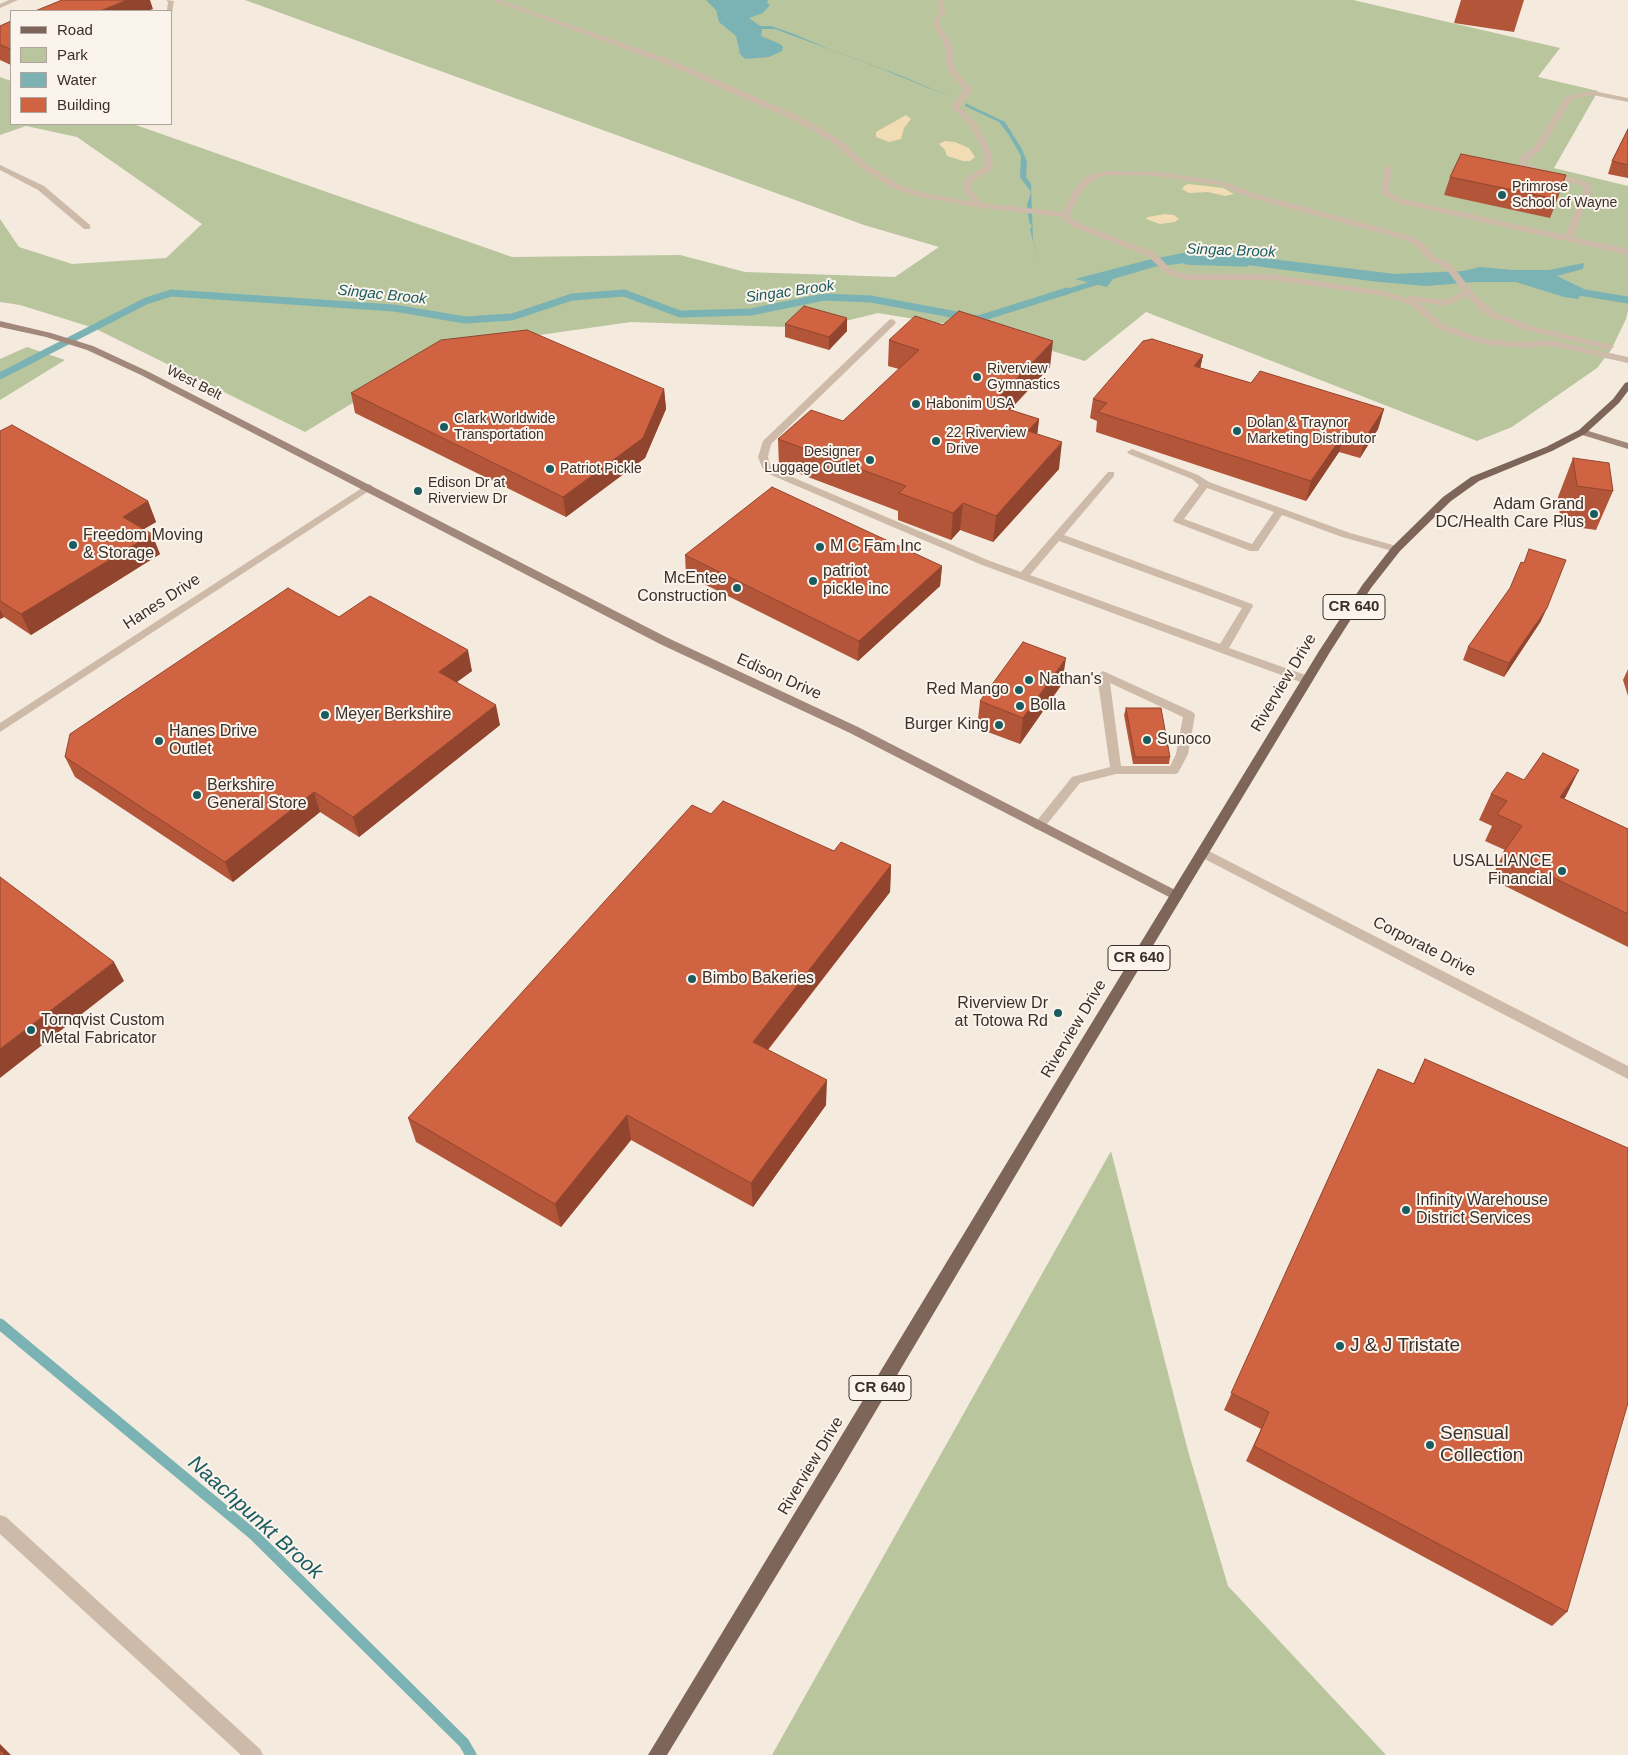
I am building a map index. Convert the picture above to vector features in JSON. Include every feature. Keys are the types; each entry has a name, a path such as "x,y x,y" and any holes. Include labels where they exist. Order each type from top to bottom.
{"main road":[{"name":"West Belt","path":"0,324 48,335 90,348 144,373 368,487"},
{"name":"Riverview Drive","path":"657,1755 830,1472 1307,680 1367,586 1396,549 1430,514 1475,479 1548,449 1582,432 1616,401 1628,385"},
{"path":"1582,432 1628,446"},
{"name":"Edison Drive","path":"368,487 664,641 854,730 1176,896"}],"street":[{"path":"0,6 15,0"},
{"path":"494,0 666,61 794,118 836,140 867,168 896,186 937,199 981,206 1066,215"},
{"path":"940,0 943,12 936,20 936,24 948,44 951,70 968,89 967,93 955,107 972,124 986,148 990,160 988,168 971,178 967,184 967,190 981,206"},
{"path":"1568,238 1588,189 1584,184 1576,181 1532,170 1522,162 1524,158 1538,148 1569,98 1593,93 1628,100"},
{"path":"0,167 41,188 87,226"},
{"path":"1388,168 1385,193 1400,201 1628,252"},
{"path":"1467,290 1446,303 1406,299 1362,290 1286,279 1185,277 1169,272 1151,254 1078,226 1068,220 1066,215 1076,191 1092,177 1117,172 1186,177 1221,184 1257,197 1409,238 1417,242 1432,259 1449,267 1483,308 1493,315 1529,328 1609,347"},
{"path":"1406,299 1414,303 1442,327 1484,342 1521,345 1551,343 1628,360"},
{"path":"892,322 766,443 763,458 767,470 986,563 1024,575 1307,680"},
{"path":"1551,343 1560,336"},
{"path":"1132,452 1196,477 1205,484 1346,535 1396,549"},
{"path":"1024,575 1111,474"},
{"path":"1205,484 1178,520 1254,549 1280,511"},
{"name":"Hanes Drive","path":"0,728 368,487"},
{"path":"1058,537 1248,606 1223,649"},
{"path":"1039,826 1076,780 1116,770 1174,770 1182,754 1189,715 1103,675 1116,770"},
{"name":"Corporate Drive","path":"1203,853 1628,1073"},
{"path":"0,1523 254,1755"}],"green space":[{"path":"245,0 1353,0 1560,48 1538,77 1598,91 1554,168 1628,186 1628,311 1611,350 1597,368 1512,427 1477,441 1146,312 1085,361 988,331 878,313 817,328 631,322 441,349 305,432 94,328 20,305 0,302 0,219 19,247 72,264 166,258 202,224 77,137 26,126 0,135 0,77 10,81 10,125 136,125 512,257 680,255 745,272 895,277 939,247 864,225"},
{"path":"27,347 65,360 0,400 0,359"},
{"path":"1111,1151 1188,1451 1228,1586 1386,1755 772,1755"}],"sand":[{"path":"906,115 911,119 904,128 901,139 889,142 876,137 876,132"},
{"path":"945,141 955,142 969,148 975,157 970,161 963,161 947,156 945,150 939,144"},
{"path":"1185,185 1223,188 1234,194 1225,196 1208,192 1189,193 1182,189"},
{"path":"1165,214 1174,215 1179,219 1175,222 1160,224 1146,219 1148,217"}],"water":[{"path":"706,0 768,0 767,3 770,5 763,13 749,18 760,26 771,26 794,34 953,98 775,29 762,29 761,36 780,44 783,47 782,51 769,57 745,59 740,54 736,36 719,22 716,10"},
{"path":"965,103 1005,122 1022,149 1027,162 1026,177 1031,184 1033,239 1039,262 1030,230 1032,226 1029,222 1027,205 1031,192 1020,177 1021,156 999,122 965,106"},
{"path":"1193,251 1395,274 1463,271 1480,267 1512,270 1549,270 1584,263 1583,269 1557,276 1584,289 1578,299 1564,297 1516,282 1475,282 1426,286 1379,282 1208,260 1154,267 1113,279 1107,287 1075,279 1148,260"}],"building":[{"path":"62,0 127,0 102,10 37,10"},
{"path":"10,21 10,49 0,45 0,26"},
{"path":"1628,129 1628,165 1612,161"},
{"path":"1461,154 1566,175 1556,199 1450,177"},
{"path":"804,306 847,318 829,337 785,324"},
{"name":"22 Riverview Drive","path":"959,311 1053,341 992,404 1039,419 1028,431 1062,442 996,516 963,503 953,513 899,493 906,486 778,439 811,410 843,421 919,350 889,340 915,316 943,325"},
{"name":"Patriot Pickle","path":"527,330 664,389 643,438 563,497 351,393 441,340"},
{"name":"Dolan & Traynor Marketing Distributor","path":"1152,339 1203,355 1194,366 1251,383 1260,371 1384,409 1365,438 1345,432 1311,481 1098,412 1107,403 1093,399 1143,341"},
{"name":"Freedom Moving & Storage","path":"12,425 148,501 123,517 152,534 21,614 0,601 0,431"},
{"path":"1573,458 1609,463 1613,491 1577,486"},
{"name":"patriot pickle inc","path":"772,487 942,566 859,641 685,555"},
{"path":"1529,549 1566,560 1547,608 1509,663 1468,647 1510,588 1521,562 1524,563"},
{"path":"288,588 339,617 370,596 468,650 439,672 496,705 353,817 314,792 225,862 65,757 70,734"},
{"path":"1023,642 1066,658 1023,718 980,701"},
{"name":"Sunoco","path":"1126,708 1161,708 1170,757 1135,757"},
{"path":"1543,753 1579,770 1560,797 1628,829 1628,914 1503,853 1522,826 1497,814 1507,801 1491,794 1507,772 1524,780"},
{"name":"Bimbo Bakeries","path":"723,801 834,851 841,842 891,865 753,1042 827,1080 751,1183 627,1115 555,1204 408,1118 692,805 711,814"},
{"name":"Tornqvist Custom Metal Fabricator","path":"0,877 114,962 0,1049"},
{"path":"1425,1059 1628,1148 1628,1403 1567,1612 1254,1446 1269,1412 1231,1393 1378,1069 1414,1084"}],"waterway":[{"name":"Singac Brook","path":"1187,262 1246,264"},
{"name":"Singac Brook","path":"1063,293 1104,280"},
{"name":"Singac Brook","path":"0,376 146,301 171,293 394,308 465,320 512,317 572,297 624,293 680,314 751,312 824,297 871,299 978,319 1067,291"},
{"name":"Singac Brook","path":"1571,291 1581,293"},
{"name":"Singac Brook","path":"1573,291 1628,300"},
{"name":"Naachpunkt Brook","path":"0,1324 254,1535 464,1743 471,1755"}],"place":[{"name":"Primrose School of Wayne","path":"1502,195"},
{"name":"Riverview Gymnastics","path":"977,377"},
{"name":"Habonim USA","path":"916,404"},
{"name":"Clark Worldwide Transportation","path":"444,427"},
{"name":"Dolan & Traynor Marketing Distributor","path":"1237,431"},
{"name":"22 Riverview Drive","path":"936,441"},
{"name":"Designer Luggage Outlet","path":"870,460"},
{"name":"Patriot Pickle","path":"550,469"},
{"name":"Edison Dr at Riverview Dr","path":"418,491"},
{"name":"Adam Grand DC/Health Care Plus","path":"1594,514"},
{"name":"Freedom Moving & Storage","path":"73,545"},
{"name":"M C Fam Inc","path":"820,547"},
{"name":"patriot pickle inc","path":"813,581"},
{"name":"McEntee Construction","path":"737,588"},
{"name":"Nathan's","path":"1029,680"},
{"name":"Red Mango","path":"1019,690"},
{"name":"Bolla","path":"1020,706"},
{"name":"Meyer Berkshire","path":"325,715"},
{"name":"Burger King","path":"999,725"},
{"name":"Sunoco","path":"1147,740"},
{"name":"Hanes Drive Outlet","path":"159,741"},
{"name":"Berkshire General Store","path":"197,795"},
{"name":"USALLIANCE Financial","path":"1562,871"},
{"name":"Bimbo Bakeries","path":"692,979"},
{"name":"Riverview Dr at Totowa Rd","path":"1058,1013"},
{"name":"Tornqvist Custom Metal Fabricator","path":"31,1030"},
{"name":"Infinity Warehouse District Services","path":"1406,1210"},
{"name":"J & J Tristate","path":"1340,1346"},
{"name":"Sensual Collection","path":"1430,1445"}]}
